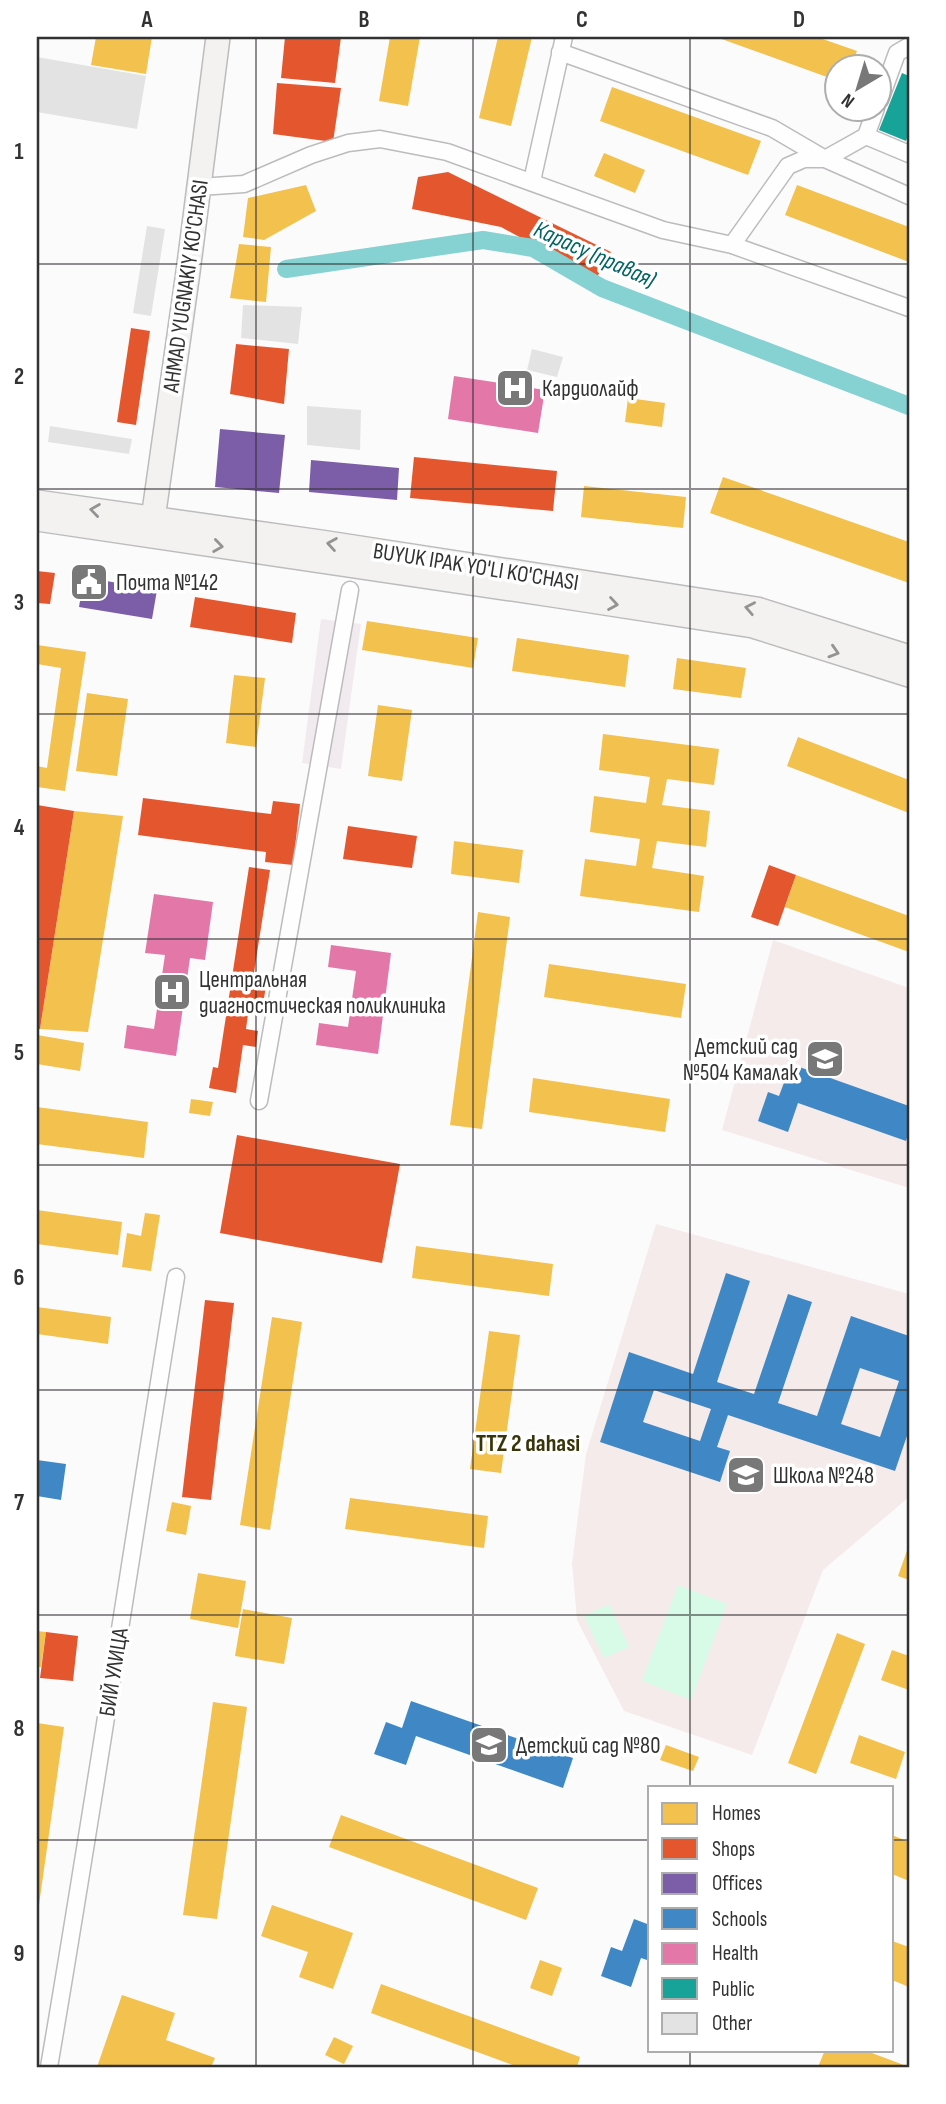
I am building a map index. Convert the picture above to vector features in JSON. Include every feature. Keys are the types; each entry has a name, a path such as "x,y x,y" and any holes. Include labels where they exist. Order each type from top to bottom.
{"main road":[{"name":"AHMAD YUGNAKIY KO'CHASI","path":"152,527 218,37"},
{"name":"BUYUK IPAK YO'LI KO'CHASI","path":"37,502 152,527 753,626 909,675"},
{"path":"37,519 152,527"},
{"name":"BUYUK IPAK YO'LI KO'CHASI","path":"152,527 757,609 909,657"}],"street":[{"path":"532,181 562,44 772,128 825,159 909,196"},
{"path":"894,61 897,53 909,46"},
{"path":"732,245 788,166 804,159 825,159 866,136 871,122"},
{"path":"866,136 909,154"},
{"path":"199,187 244,184 311,155 348,143 380,139 447,152 663,230 732,245 909,308"},
{"path":"259,1101 350,590"},
{"name":"БИЙ УЛИЦА","path":"49,2067 176,1277"}],"shaded area":[{"path":"321,619 361,624 341,769 302,763"},
{"name":"Детский сад №504 Камалак","path":"773,940 909,988 909,1188 722,1130"},
{"name":"Школа №248","path":"656,1224 909,1294 909,1497 823,1570 752,1755 624,1711 577,1620 572,1563 586,1454"}],"green space":[{"path":"678,1585 727,1604 691,1700 642,1681"},
{"path":"609,1604 629,1647 604,1658 584,1616"}],"building: Homes":[{"path":"96,37 152,37 146,74 91,65"},
{"path":"390,37 420,37 408,106 379,101"},
{"path":"498,37 532,37 511,126 479,118"},
{"path":"716,37 817,37 857,51 824,52 824,76"},
{"path":"612,87 761,141 748,175 600,121"},
{"path":"604,153 645,170 635,193 594,176"},
{"path":"306,185 316,211 264,240 243,237 248,198"},
{"path":"797,185 909,227 909,262 785,215"},
{"path":"239,244 271,247 266,302 230,298"},
{"path":"628,398 665,403 662,427 625,422"},
{"path":"723,477 909,542 909,583 710,513"},
{"path":"584,486 686,497 683,528 581,517"},
{"path":"367,621 478,638 473,668 362,650"},
{"path":"517,638 629,655 625,687 512,671"},
{"path":"37,645 86,652 65,791 37,787 37,766 47,768 61,668 37,664"},
{"path":"677,658 746,668 741,698 673,689"},
{"path":"234,675 265,678 256,747 226,743"},
{"path":"87,693 128,699 117,776 76,771"},
{"path":"378,705 412,710 402,781 368,776"},
{"path":"603,734 719,749 714,785 667,779 662,805 710,811 706,847 657,841 652,868 704,876 699,912 580,896 585,859 636,866 640,839 590,832 594,796 646,803 650,777 599,770"},
{"path":"798,737 909,780 909,813 787,766"},
{"path":"74,811 123,816 88,1032 40,1029"},
{"path":"454,841 523,850 519,883 451,874"},
{"path":"796,875 909,916 909,952 785,907"},
{"path":"478,912 510,917 482,1129 450,1125"},
{"path":"549,964 686,984 681,1018 544,997"},
{"path":"37,1035 84,1043 80,1071 37,1064"},
{"path":"533,1078 670,1099 665,1132 529,1112"},
{"path":"191,1099 213,1102 210,1116 189,1113"},
{"path":"37,1107 148,1122 144,1158 37,1144"},
{"path":"37,1210 122,1222 118,1255 37,1244"},
{"path":"145,1213 160,1215 151,1271 122,1267 127,1233 141,1236"},
{"path":"416,1246 553,1264 549,1296 412,1278"},
{"path":"37,1307 111,1317 108,1344 37,1334"},
{"path":"272,1317 302,1322 270,1530 240,1525"},
{"path":"489,1331 520,1335 501,1473 470,1469"},
{"path":"350,1498 488,1516 484,1548 345,1529"},
{"path":"172,1502 191,1506 186,1535 166,1531"},
{"path":"909,1545 909,1580 898,1576"},
{"path":"198,1573 246,1581 238,1628 190,1619"},
{"path":"243,1609 292,1618 284,1664 235,1656"},
{"path":"37,1631 46,1632 41,1667 37,1667"},
{"path":"837,1633 865,1644 816,1774 788,1763"},
{"path":"892,1650 909,1656 909,1690 881,1680"},
{"path":"213,1702 247,1707 217,1919 183,1915"},
{"path":"37,1723 64,1727 38,1912 37,1912"},
{"path":"859,1735 905,1752 896,1779 850,1763"},
{"path":"666,1745 699,1757 693,1771 660,1760"},
{"path":"341,1815 538,1888 526,1920 329,1847"},
{"path":"894,1836 909,1842 909,1881 894,1875"},
{"path":"272,1905 353,1933 333,1989 299,1977 308,1952 261,1936"},
{"path":"894,1942 909,1947 909,1987 894,1981"},
{"path":"540,1960 562,1968 552,1996 530,1988"},
{"path":"381,1984 580,2057 577,2067 518,2067 371,2013"},
{"path":"122,1995 175,2013 166,2040 215,2058 211,2067 97,2067"},
{"path":"334,2037 353,2046 344,2064 325,2055"},
{"path":"824,2052 869,2052 909,2067 818,2067"}],"building: Shops":[{"path":"285,37 341,37 335,83 281,78"},
{"path":"277,83 341,88 333,142 273,134"},
{"path":"448,172 611,252 596,279 501,227 412,209 418,177"},
{"path":"131,328 150,331 136,425 117,422"},
{"path":"236,344 289,349 284,404 230,394"},
{"path":"414,457 557,471 553,511 410,498"},
{"path":"37,571 55,573 50,604 37,603"},
{"path":"195,597 296,613 292,643 190,627"},
{"path":"143,798 271,814 273,801 300,804 293,865 265,862 266,852 138,835"},
{"path":"37,805 74,811 40,1029 37,1029"},
{"path":"348,826 417,836 412,868 343,859"},
{"path":"769,865 796,875 778,926 751,917"},
{"path":"249,867 270,870 253,979 267,981 262,1009 249,1007 246,1029 258,1031 256,1047 243,1045 236,1093 209,1088 213,1067 218,1068"},
{"path":"237,1135 400,1164 382,1263 220,1233"},
{"path":"205,1300 234,1303 211,1500 182,1497"},
{"path":"46,1632 78,1636 73,1681 40,1678"}],"building: Offices":[{"path":"220,429 285,435 279,493 215,487"},
{"path":"311,460 399,468 397,500 309,492"},
{"path":"84,577 157,590 152,619 79,607"}],"building: Schools":[{"path":"791,1064 909,1106 909,1131 906,1141 798,1103 788,1132 758,1121 768,1092 779,1096"},
{"path":"726,1273 750,1281 717,1382 754,1394 788,1294 812,1302 778,1403 817,1416 851,1316 909,1336 909,1430 895,1471 728,1415 717,1447 730,1451 720,1482 600,1442 629,1352 693,1374","holes":["860,1368 899,1381 880,1437 841,1424","654,1390 711,1409 700,1441 643,1422"]},
{"path":"37,1460 66,1464 61,1500 37,1496"},
{"name":"Детский сад №80","path":"411,1701 573,1758 563,1788 416,1736 406,1765 374,1754 386,1722 402,1728"},
{"path":"634,1919 648,1924 648,1960 641,1958 631,1987 601,1976 611,1947 622,1951"}],"building: Health":[{"path":"454,376 545,390 538,433 448,419"},
{"name":"Центральная диагностическая поликлиника","path":"154,894 213,902 205,960 190,958 176,1056 124,1048 127,1025 154,1029 165,955 145,953"},
{"path":"331,945 391,953 378,1054 316,1045 319,1023 348,1027 356,971 328,967"}],"building: Public":[{"path":"902,73 909,76 909,132 906,141 879,130 882,122 894,122 894,93"}],"building: Other":[{"path":"37,57 146,76 137,129 37,112"},
{"path":"147,226 165,229 151,316 133,313"},
{"path":"243,305 302,307 298,344 241,338"},
{"path":"532,349 563,357 557,377 527,370"},
{"path":"307,406 361,410 360,450 307,445"},
{"path":"50,426 132,439 129,454 48,442"}],"waterway":[{"name":"Карасу (правая)","path":"286,269 483,240 533,248 602,288 909,406"}],"place":[{"name":"Кардиолайф","path":"515,388"},
{"name":"Почта №142","path":"89,582"},
{"name":"Центральная диагностическая поликлиника","path":"172,992"},
{"name":"Детский сад №504 Камалак","path":"825,1059"},
{"name":"Школа №248","path":"746,1475"},
{"name":"Детский сад №80","path":"489,1745"}],"district":[{"name":"TTZ 2 dahasi","path":"528,1443"}]}
